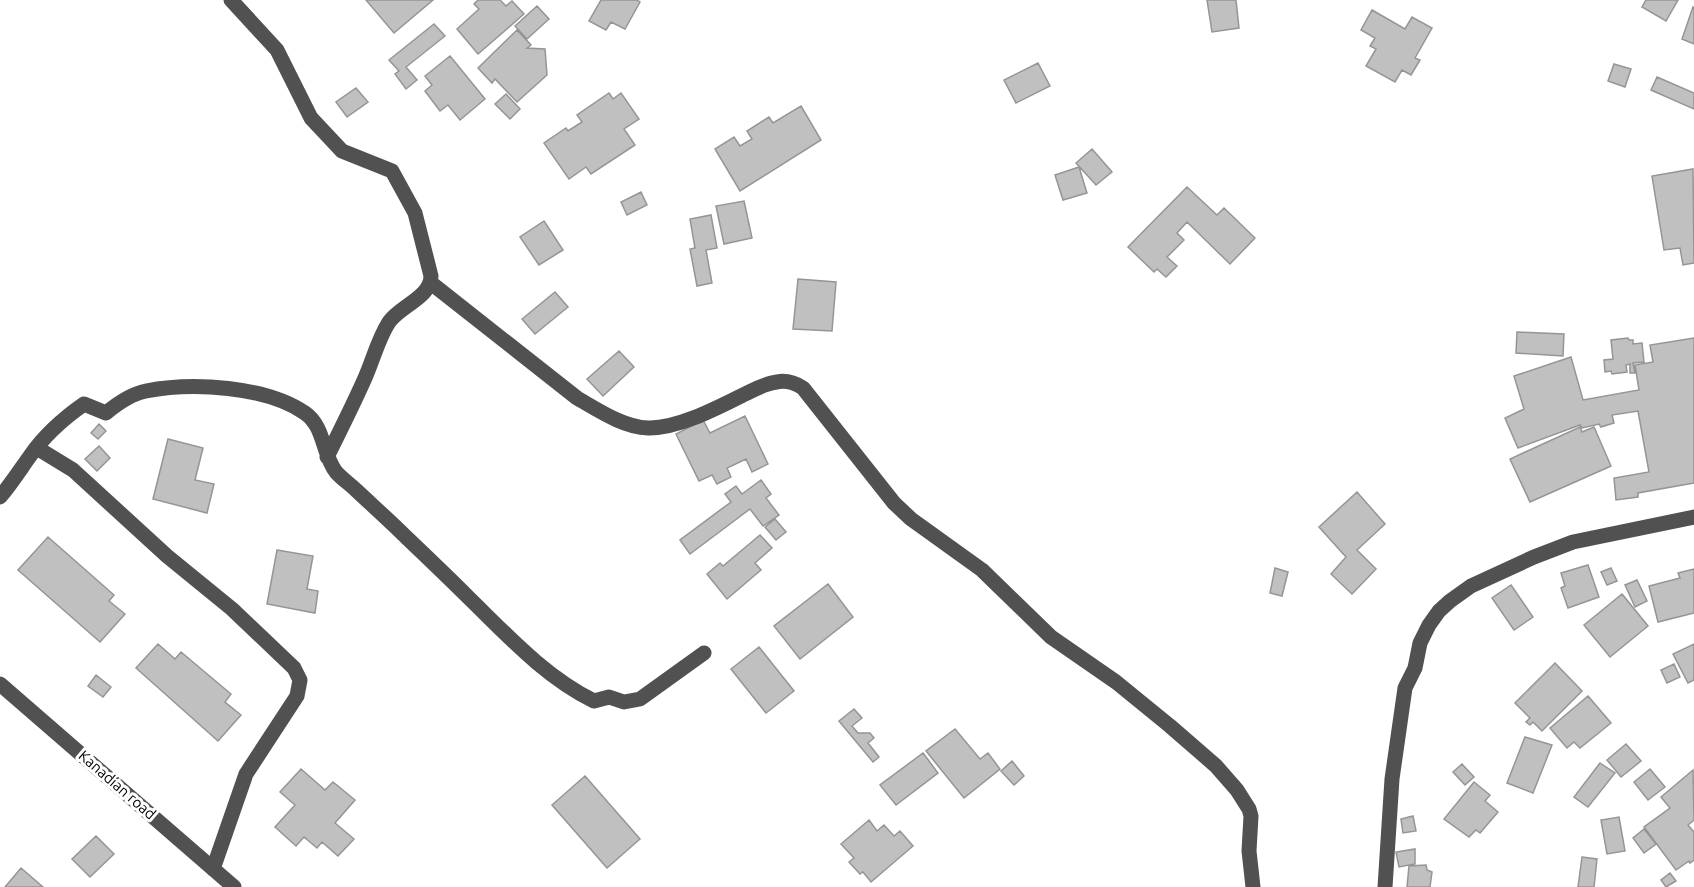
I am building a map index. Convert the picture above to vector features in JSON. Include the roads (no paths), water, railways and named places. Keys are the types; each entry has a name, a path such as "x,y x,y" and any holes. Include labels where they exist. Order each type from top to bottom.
{"street":[{"path":"231,0 277,50 311,118 342,150 392,171 415,213 431,283 577,398 597,410 640,427 658,427 684,420 777,381 785,381 803,388 894,503 911,519 982,570 1051,637 1116,682 1161,718 1230,782 1245,801 1251,816 1249,851 1253,887"},
{"path":"327,457 353,405 387,326 395,314 420,296 431,283"},
{"path":"0,497 37,448 67,416 84,404 106,413 128,398 147,391 204,387 265,396 303,412 314,420 321,434 327,457 337,473 534,660 578,693 594,702 609,697 624,702 640,699 704,653"},
{"path":"37,448 73,470 167,556 232,609 294,668 300,680 297,696 246,774 213,868"},
{"path":"1385,887 1392,779 1406,688 1415,668 1420,643 1439,611 1472,586 1534,557 1573,542 1694,517"},
{"name":"Kanadian road","path":"2,689 234,887"}]}
